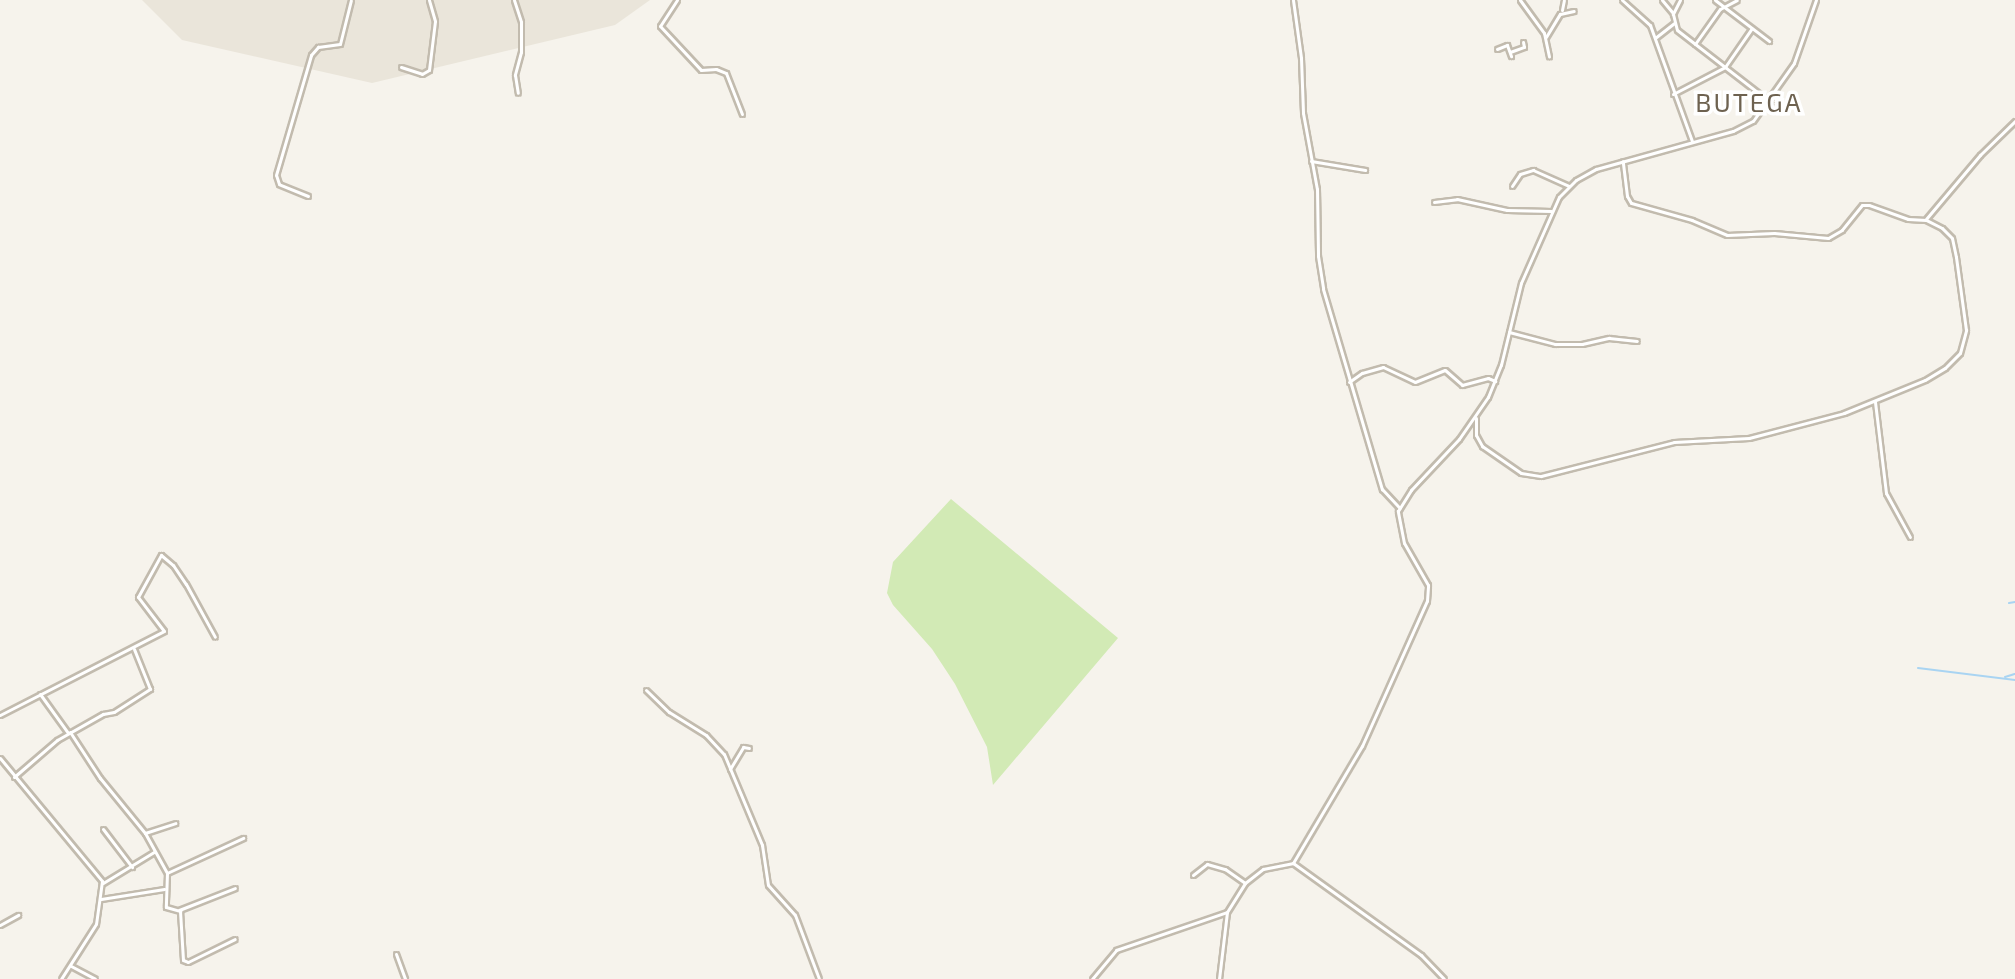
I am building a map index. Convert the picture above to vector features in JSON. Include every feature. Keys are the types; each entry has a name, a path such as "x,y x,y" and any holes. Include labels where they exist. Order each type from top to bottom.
{"street":[{"path":"308,196 279,184 276,175 311,55 318,47 340,44 351,0"},
{"path":"401,67 422,74 429,70 435,21 429,0"},
{"path":"514,0 521,22 521,52 515,75 518,93"},
{"path":"677,0 660,26 701,70 716,69 726,73 742,114"},
{"path":"1293,0 1301,58 1303,113 1317,189 1323,289 1382,489 1400,508"},
{"path":"1520,0 1546,37 1549,56"},
{"path":"1546,37 1560,14 1564,0"},
{"path":"1622,0 1646,18 1692,141"},
{"path":"1662,0 1673,14 1677,30 1770,102"},
{"path":"1673,14 1680,0"},
{"path":"1715,0 1769,41"},
{"path":"1695,44 1724,7 1737,0"},
{"path":"1293,863 1362,746 1427,601 1428,585 1400,530 1400,508 1419,481 1476,416 1495,381 1521,283 1551,211 1569,186 1596,169 1742,128 1770,102 1794,63 1816,0"},
{"path":"1560,14 1574,11"},
{"path":"1655,38 1674,23"},
{"path":"1673,94 1725,67 1752,28"},
{"path":"1497,49 1507,45 1511,54 1524,47 1523,42"},
{"path":"1926,220 1976,159 2015,121"},
{"path":"1311,161 1365,170"},
{"path":"1476,416 1476,435 1482,446 1521,473 1541,476 1685,440 1749,438 1875,402 1936,374 1954,360 1964,343 1966,330 1954,243 1949,233 1926,220 1908,219 1869,205 1856,211 1842,230 1828,238 1774,233 1727,235 1692,220 1631,203 1627,196 1623,161"},
{"path":"1512,186 1520,174 1533,170 1569,186"},
{"path":"1434,202 1457,199 1507,210 1551,211"},
{"path":"1509,332 1555,344 1582,344 1609,338 1637,341"},
{"path":"1349,382 1362,373 1383,367 1415,382 1445,370 1462,385 1488,378 1495,381"},
{"path":"1875,402 1886,493 1910,537"},
{"path":"0,715 164,631 138,597 161,555 173,565 186,584 215,637"},
{"path":"14,777 39,753 69,732 103,714 114,712 150,689 134,649"},
{"path":"646,690 652,699 718,746 762,845 768,885 795,915 819,979"},
{"path":"40,694 156,851 167,873 166,907 179,910 235,888"},
{"path":"730,769 743,747 749,748"},
{"path":"0,758 103,883 96,924 66,976 61,979"},
{"path":"145,833 175,823"},
{"path":"103,829 132,867"},
{"path":"167,873 243,838"},
{"path":"103,883 156,851"},
{"path":"1219,979 1227,912 1245,883 1263,869 1293,863 1421,955 1444,979"},
{"path":"1193,875 1207,864 1225,869 1245,883"},
{"path":"101,899 165,890"},
{"path":"179,910 185,962 235,939"},
{"path":"1092,979 1116,950 1227,912"},
{"path":"0,925 18,915"},
{"path":"396,954 405,979"},
{"path":"71,966 95,979"}],"shaded area":[{"path":"142,0 650,0 615,25 372,83 182,40"}],"green space":[{"path":"951,499 1118,638 993,785 987,747 955,684 932,649 893,605 887,593 893,562"}],"waterway":[{"path":"2009,603 2015,602"},
{"path":"1918,668 2015,680"},
{"path":"2005,677 2015,674"}],"district":[{"name":"BUTEGA","path":"1749,102"}]}
